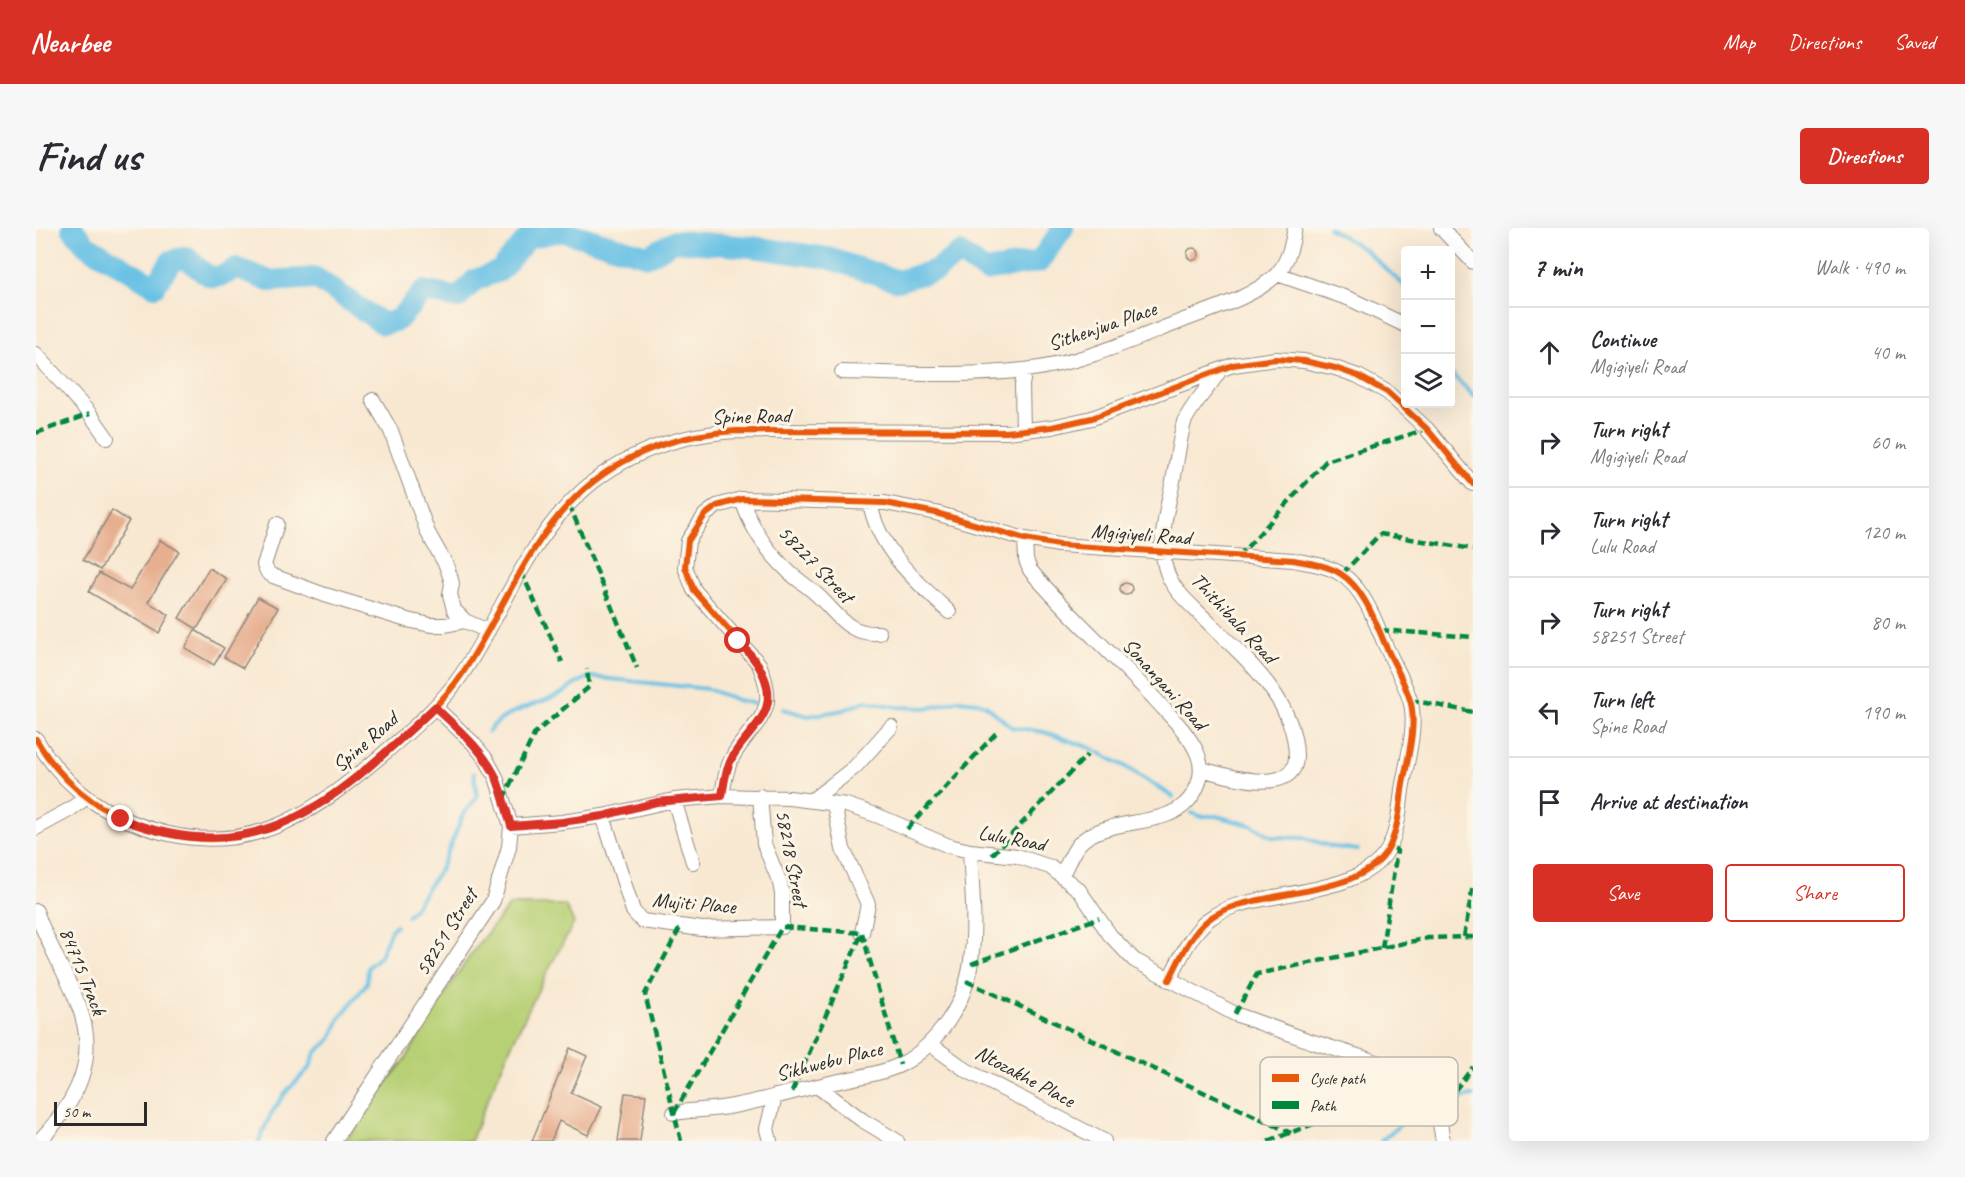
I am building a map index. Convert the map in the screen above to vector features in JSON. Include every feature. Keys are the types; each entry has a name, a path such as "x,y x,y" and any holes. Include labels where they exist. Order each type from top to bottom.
{"street":[{"path":"1295,228 1288,254 1277,274 1350,299 1401,323"},
{"path":"1441,228 1473,262"},
{"name":"Sithenjwa Place","path":"842,372 984,374 1070,362 1226,303 1252,291 1277,274"},
{"path":"36,354 90,414 107,438"},
{"name":"Spine Road","path":"36,739 58,770 86,798 129,822 145,828 182,837 239,836 265,831 310,811 336,794 435,707 462,674 521,571 569,504 602,475 634,456 669,441 704,433 736,430 924,433 1023,430 1092,418 1233,365 1276,359 1304,361 1335,368 1358,376 1387,392 1427,429 1473,484"},
{"path":"1023,430 1022,385 1025,370"},
{"name":"Thithibala Road","path":"1201,769 1258,781 1279,778 1293,771 1296,761 1281,702 1240,654 1180,594 1167,573 1163,552 1167,508 1184,423 1190,410 1220,370"},
{"path":"373,400 391,431 428,532 446,565 452,584 450,594 454,610 465,621 488,631"},
{"name":"Mgigiyeli Road","path":"722,796 731,758 763,716 768,702 768,690 759,664 694,590 685,567 688,541 705,515 717,506 742,500 870,502 936,513 1025,539 1059,545 1293,560 1320,565 1342,574 1366,603 1410,700 1412,729 1391,845 1374,868 1351,880 1254,901 1221,911 1195,933 1169,980"},
{"name":"58227 Street","path":"742,500 746,514 760,537 790,573 816,593 847,625 868,634 879,633"},
{"path":"870,502 881,536 896,558 910,575 949,612"},
{"path":"277,524 264,565 268,573 273,576 324,596 406,620 431,624 465,621"},
{"name":"Sonangani Road","path":"1025,539 1024,550 1030,570 1168,713 1193,746 1201,769"},
{"name":"58251 Street","path":"334,1141 493,901 509,847 511,826 496,777 486,759 473,743 435,707"},
{"path":"811,801 855,767 891,727"},
{"path":"1062,875 1079,844 1086,838 1114,827 1169,814 1188,802 1199,782 1201,769"},
{"name":"Lulu Road","path":"511,826 562,822 603,816 674,800 722,796 760,796 846,805 876,815 949,846 970,851 1017,856 1050,867 1079,890 1110,935 1134,960 1235,1014 1362,1057"},
{"name":"58218 Street","path":"760,796 764,844 780,883 782,894 782,927"},
{"path":"36,828 86,798"},
{"path":"674,800 693,862"},
{"path":"834,804 843,849 868,904 862,933"},
{"name":"Mujiti Place","path":"603,816 633,911 642,921 702,929 782,927"},
{"name":"Sikhwebu Place","path":"674,1113 725,1108 879,1072 900,1065 930,1044 954,1011 971,964 973,935 970,851"},
{"name":"84715 Track","path":"36,911 78,1003 84,1021 87,1044 80,1086 62,1115 39,1141"},
{"name":"Ntozakhe Place","path":"930,1044 966,1070 1104,1141"},
{"path":"817,1086 862,1120 897,1141"},
{"path":"770,1141 766,1129 775,1096"},
{"name":"Lulu Road","path":"1440,1126 1443,1141"}],"green space":[{"path":"510,905 565,905 574,923 518,1030 471,1141 346,1141 379,1092 405,1060 478,944"}],"building":[{"path":"1195,248 1199,254 1195,260 1191,260 1187,252"},
{"path":"112,510 129,521 100,570 83,560"},
{"path":"160,540 179,551 148,602 169,615 159,633 89,592 99,573 130,590"},
{"path":"209,568 227,579 197,629 179,618"},
{"path":"1128,583 1132,589 1128,595 1124,595 1120,587"},
{"path":"258,597 278,608 243,668 224,657"},
{"path":"195,630 224,648 214,665 185,648"},
{"path":"570,1048 587,1056 571,1093 602,1107 588,1135 559,1121 551,1141 532,1141"},
{"path":"625,1093 646,1095 640,1141 618,1141"}],"waterway":[{"path":"72,228 86,245 155,286 171,261 186,257 204,273 214,277 236,268 269,281 316,278 383,324 398,320 424,291 458,298 475,280 500,271 528,238 561,231 648,256 675,241 752,247 828,258 898,281 936,270 960,253 985,271 1039,262 1063,228"},
{"path":"1329,228 1365,250 1401,282"},
{"path":"1455,377 1473,396"},
{"path":"488,732 502,718 558,695 578,682 591,677 708,689 755,704"},
{"path":"783,709 808,716 844,710 865,701 897,707 930,708 959,700 978,702 986,705 1011,727 1044,732 1088,747 1123,765 1173,797"},
{"path":"407,916 441,868 464,813 477,797 474,773"},
{"path":"1192,813 1199,816 1216,816 1250,825 1274,837 1305,838 1333,847 1358,850"},
{"path":"259,1141 271,1114 286,1092 310,1067 315,1053 331,1039 340,1018 367,983 368,967 380,956 391,930 396,925"},
{"path":"1458,1100 1473,1096"},
{"path":"1381,1141 1398,1126"}],"marked path":[{"path":"36,433 90,414"},
{"path":"1238,557 1326,461 1427,429"},
{"path":"569,504 637,668"},
{"path":"1342,574 1380,534 1473,549"},
{"path":"521,571 562,662"},
{"path":"1380,630 1473,637"},
{"path":"503,799 535,733 589,687 587,669"},
{"path":"1410,700 1473,712"},
{"path":"907,829 997,732"},
{"path":"992,855 1087,755"},
{"path":"1382,948 1397,851 1391,845"},
{"path":"1464,937 1473,885"},
{"path":"971,964 1099,918"},
{"path":"681,926 645,994 681,1141"},
{"path":"674,1113 782,927 862,933"},
{"path":"862,933 900,1065"},
{"path":"792,1092 862,933"},
{"path":"1235,1014 1257,974 1428,938 1473,937"},
{"path":"966,981 1260,1119"},
{"path":"1458,1086 1473,1067"},
{"path":"1276,1126 1291,1133"},
{"path":"1268,1141 1308,1126"}],"cycle path":[{"path":"36,739 48,758 76,789 110,812 148,828 201,839 231,838 259,832 285,822 310,809 358,775 415,727 445,696 475,653 538,543 569,504 605,473 625,461 667,443 690,437 736,431 1006,432 1052,427 1092,418 1233,365 1276,359 1304,361 1335,368 1358,376 1387,392 1427,429 1473,484"},
{"path":"722,796 731,761 762,715 767,695 759,664 694,590 685,567 688,541 705,515 717,506 742,499 885,503 936,513 1025,539 1059,545 1293,560 1330,568 1349,580 1362,595 1410,700 1413,721 1410,745 1398,817 1391,843 1383,857 1370,869 1354,877 1317,889 1242,904 1215,915 1202,925 1191,939 1169,980"}],"route":[{"path":"121,819 145,828 182,837 239,836 265,831 310,811 336,794 435,707 473,743 486,759 496,777 511,826 562,822 603,816 657,802 722,796 731,758 763,716 768,702 765,677 759,664 738,641"}]}
